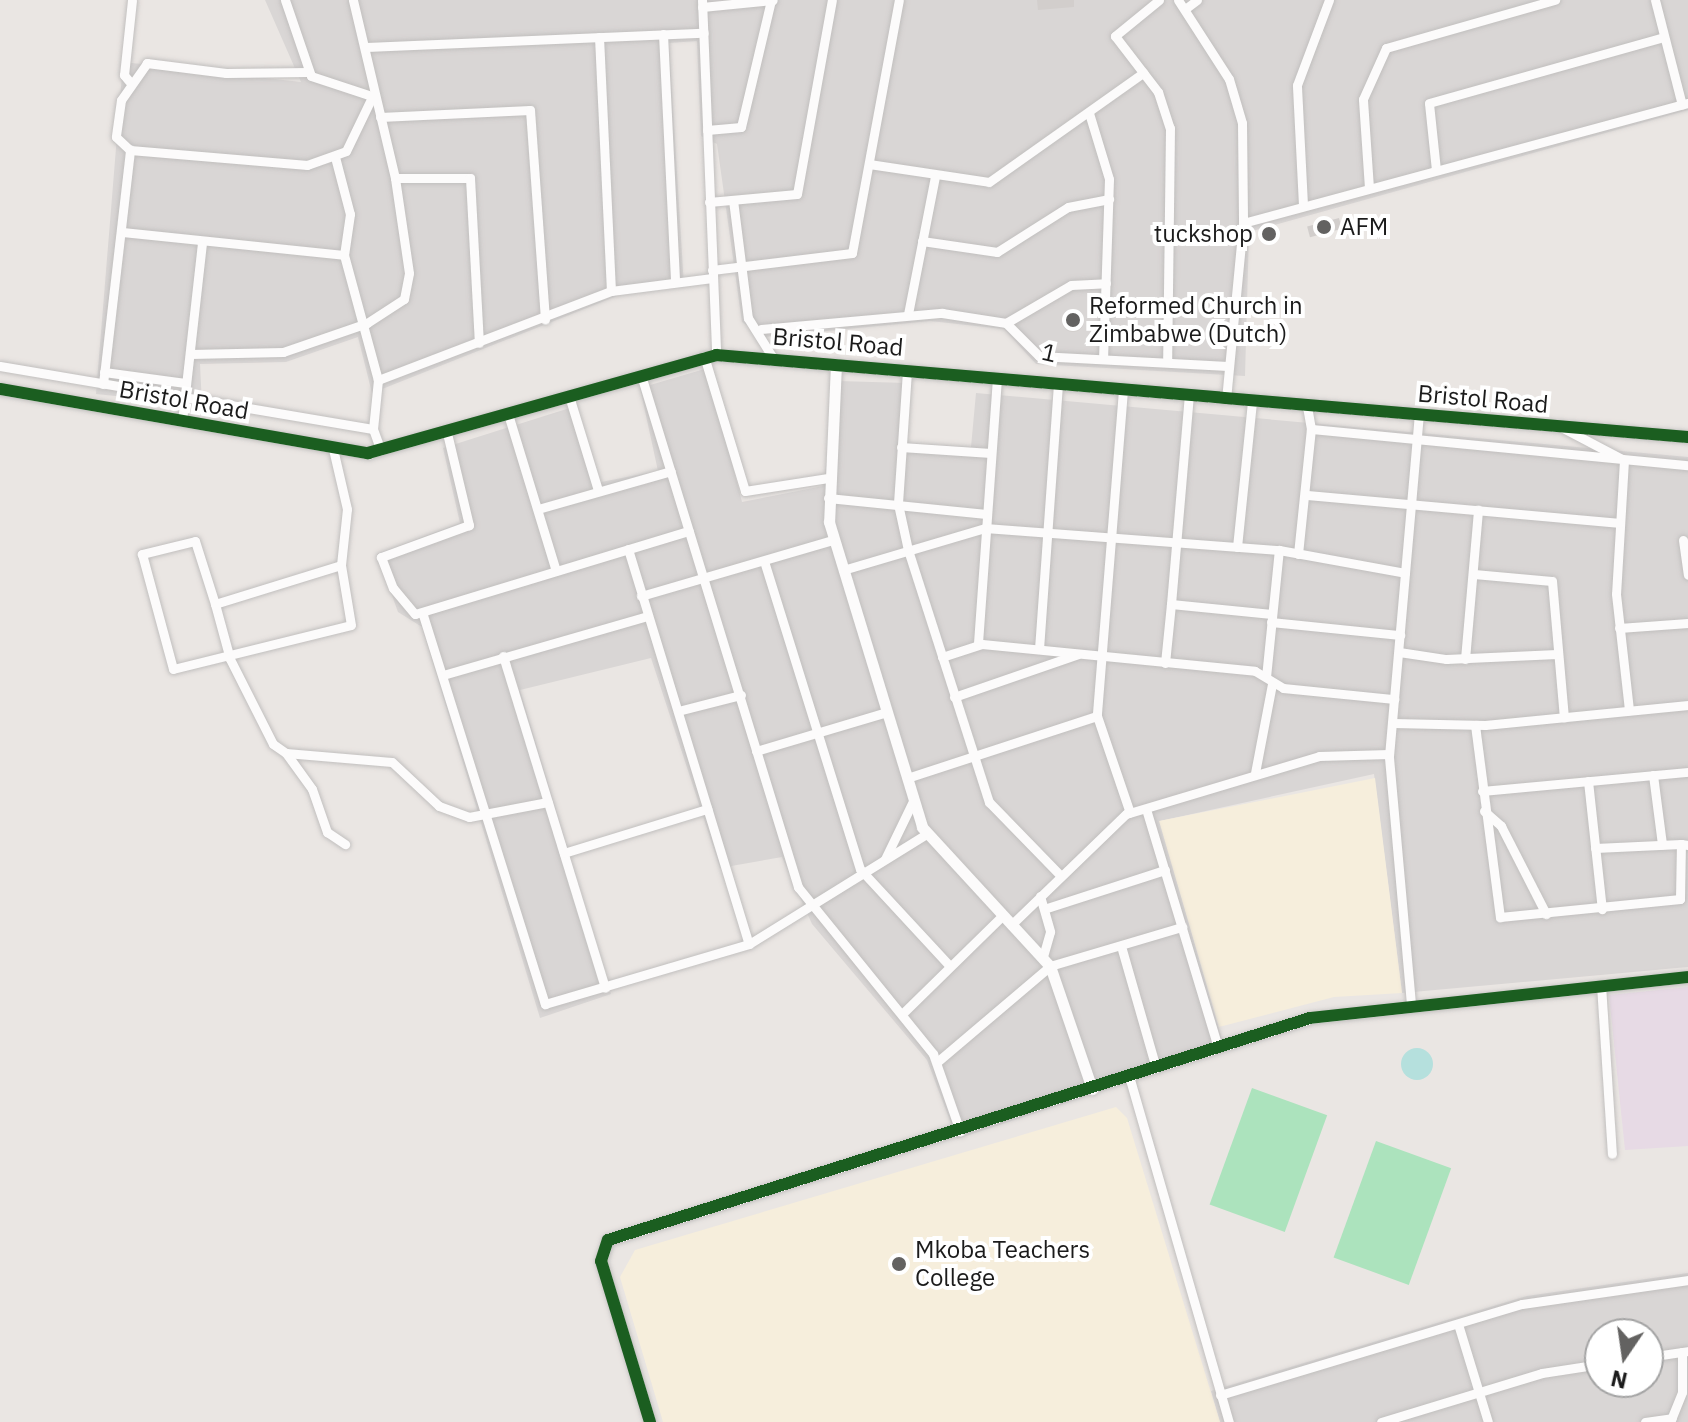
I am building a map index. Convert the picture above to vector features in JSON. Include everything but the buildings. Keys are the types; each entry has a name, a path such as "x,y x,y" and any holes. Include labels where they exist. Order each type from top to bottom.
{"street":[{"path":"129,81 124,75 132,0"},
{"path":"285,0 308,72 322,84 373,97"},
{"path":"190,354 283,352 367,323 408,291 395,178 373,97 353,0"},
{"path":"707,130 741,127 771,0 702,3 712,274 710,356 745,491 828,478"},
{"path":"709,202 797,194 832,0"},
{"path":"378,380 545,319 611,291 675,282 743,266 852,254 899,0"},
{"path":"1159,0 1115,35 1143,73 1170,128 1167,360"},
{"path":"1178,0 1229,79 1241,116 1243,223 1226,399"},
{"path":"1185,9 1197,0"},
{"path":"1303,205 1297,85 1329,0"},
{"path":"1509,0 1512,11"},
{"path":"1369,188 1363,99 1384,51 1555,0"},
{"path":"1243,223 1685,104 1655,0"},
{"path":"365,47 704,33"},
{"path":"663,34 675,282"},
{"path":"599,37 611,291"},
{"path":"1436,170 1429,103 1664,37"},
{"path":"308,72 240,74 147,63 129,81 116,137 130,150 297,165 335,157 351,145 373,97"},
{"path":"869,164 935,176 992,181 1143,73"},
{"path":"380,117 530,110 545,319"},
{"path":"1089,113 1108,168 1103,358"},
{"path":"103,384 130,150"},
{"path":"335,157 350,214 344,255 367,323 378,380 373,429 381,451"},
{"path":"908,314 935,176"},
{"path":"395,178 470,178 479,343"},
{"path":"922,241 997,252 1068,207 1109,199"},
{"path":"733,200 748,318 761,329 773,358"},
{"path":"122,232 344,255"},
{"path":"182,421 202,242"},
{"path":"761,329 908,314 1006,323 1071,285 1106,283"},
{"name":"1","path":"1006,323 1038,356 1167,360 1228,366"},
{"name":"Bristol Road","path":"0,389 333,449 381,451 710,356 773,358 1688,437"},
{"path":"836,364 828,478 833,540 925,835 1046,961"},
{"path":"0,366 373,429"},
{"path":"907,371 898,504 908,550 972,756 994,811 1060,875"},
{"path":"104,372 185,383"},
{"path":"641,375 756,751 810,908 902,1014 937,1062 960,1131"},
{"path":"978,643 997,379"},
{"path":"1039,649 1058,385"},
{"path":"1123,390 1097,716 1130,813"},
{"path":"569,396 598,490"},
{"path":"1165,663 1189,396"},
{"path":"1237,547 1252,401"},
{"path":"1298,554 1311,429 1307,406"},
{"path":"508,414 556,571"},
{"path":"1411,1004 1389,754 1419,416"},
{"path":"1561,427 1624,460"},
{"path":"1311,429 1417,442 1688,465"},
{"path":"447,433 469,525 381,557 404,606 423,615 689,531"},
{"path":"901,447 991,453"},
{"path":"333,449 347,509 341,565 351,625 230,659 171,667 141,555 195,541 230,659 263,729 286,753 312,789 327,832 345,844"},
{"path":"1624,460 1619,523 1619,628 1629,710"},
{"path":"538,509 671,471"},
{"path":"1306,495 1619,523"},
{"path":"828,498 986,514"},
{"path":"1465,659 1478,510"},
{"path":"843,570 985,528 1279,550 1405,573"},
{"path":"641,596 833,540"},
{"path":"1683,540 1688,575"},
{"path":"628,549 749,944"},
{"path":"1255,773 1269,681 1271,618 1279,550"},
{"path":"764,561 863,876 949,965"},
{"path":"215,604 341,565"},
{"path":"1474,574 1552,581 1564,717"},
{"path":"1171,604 1400,635"},
{"path":"423,615 543,1002 605,988 749,944 925,835"},
{"path":"443,675 647,616"},
{"path":"1619,628 1688,623"},
{"path":"942,657 978,643 1165,663 1394,699"},
{"path":"1399,652 1465,659 1557,654"},
{"path":"954,697 1078,654"},
{"path":"503,656 605,988"},
{"path":"678,711 741,695"},
{"path":"1393,723 1475,725 1688,705"},
{"path":"756,751 887,712"},
{"path":"907,778 1097,716"},
{"path":"1475,725 1497,916 1602,909 1681,898 1684,845 1595,848"},
{"path":"286,753 392,762 439,806 488,817 548,802"},
{"path":"902,1014 949,965 1040,896 1130,813 1319,756 1389,754"},
{"path":"1482,791 1688,772"},
{"path":"1653,775 1662,844"},
{"path":"1588,781 1602,909"},
{"path":"884,862 914,799"},
{"path":"564,853 707,809"},
{"path":"1146,809 1218,1047"},
{"path":"1484,811 1501,826 1546,914"},
{"path":"1047,908 1165,870"},
{"path":"1040,896 1047,908 1046,961 1092,1089"},
{"path":"937,1062 1046,961 1121,946 1182,927"},
{"path":"1121,946 1156,1068"},
{"path":"650,1422 601,1261 608,1240 1310,1018 1411,1004 1688,977"},
{"path":"1601,985 1612,1154"},
{"path":"1129,1076 1229,1422"},
{"path":"1220,1395 1522,1304 1688,1280"},
{"path":"1458,1324 1488,1422"},
{"path":"1645,1422 1671,1420 1685,1352 1664,1355"},
{"path":"1381,1422 1478,1393 1584,1368"}],"shaded area":[{"path":"265,0 1688,0 1688,110 1249,232 1245,376 1036,364 1004,329 930,321 764,337 742,322 717,144 701,136 697,41 669,43 684,287 622,294 372,393 358,337 286,362 200,364 202,405 96,394 123,62 301,82"},
{"path":"708,368 742,502 823,486 838,381 907,383 906,443 971,447 976,393 1688,457 1688,967 1402,993 1374,774 1160,821 1225,1050 957,1139 927,1060 812,924 782,857 720,868 651,658 520,690 611,994 540,1018 422,627 398,612 377,554 460,523 443,448 576,406 596,483 658,471 640,388"},
{"path":"1375,778 1402,993 1334,997 1219,1027 1159,821"},
{"path":"1688,987 1688,1146 1625,1150 1609,995"},
{"name":"Mkoba Teachers College","path":"1116,1107 1127,1118 1220,1422 663,1422 620,1277 635,1250"},
{"path":"1688,1273 1688,1422 1220,1422 1211,1391 1527,1296"}],"green space":[{"path":"1252,1088 1327,1115 1285,1232 1210,1205"},
{"path":"1376,1141 1451,1168 1409,1285 1334,1258"}],"water":[{"path":"1417,1048 1428,1053 1433,1064 1428,1075 1417,1080 1406,1075 1401,1064 1406,1053"}],"cycle path":[{"path":"0,389 368,453 716,355 1688,437"},
{"path":"650,1422 601,1261 608,1240 1310,1018 1688,977"}],"place":[{"name":"AFM","path":"1324,227"},
{"name":"tuckshop","path":"1269,234"},
{"name":"Reformed Church in Zimbabwe (Dutch)","path":"1073,320"},
{"name":"Mkoba Teachers College","path":"899,1264"}]}
